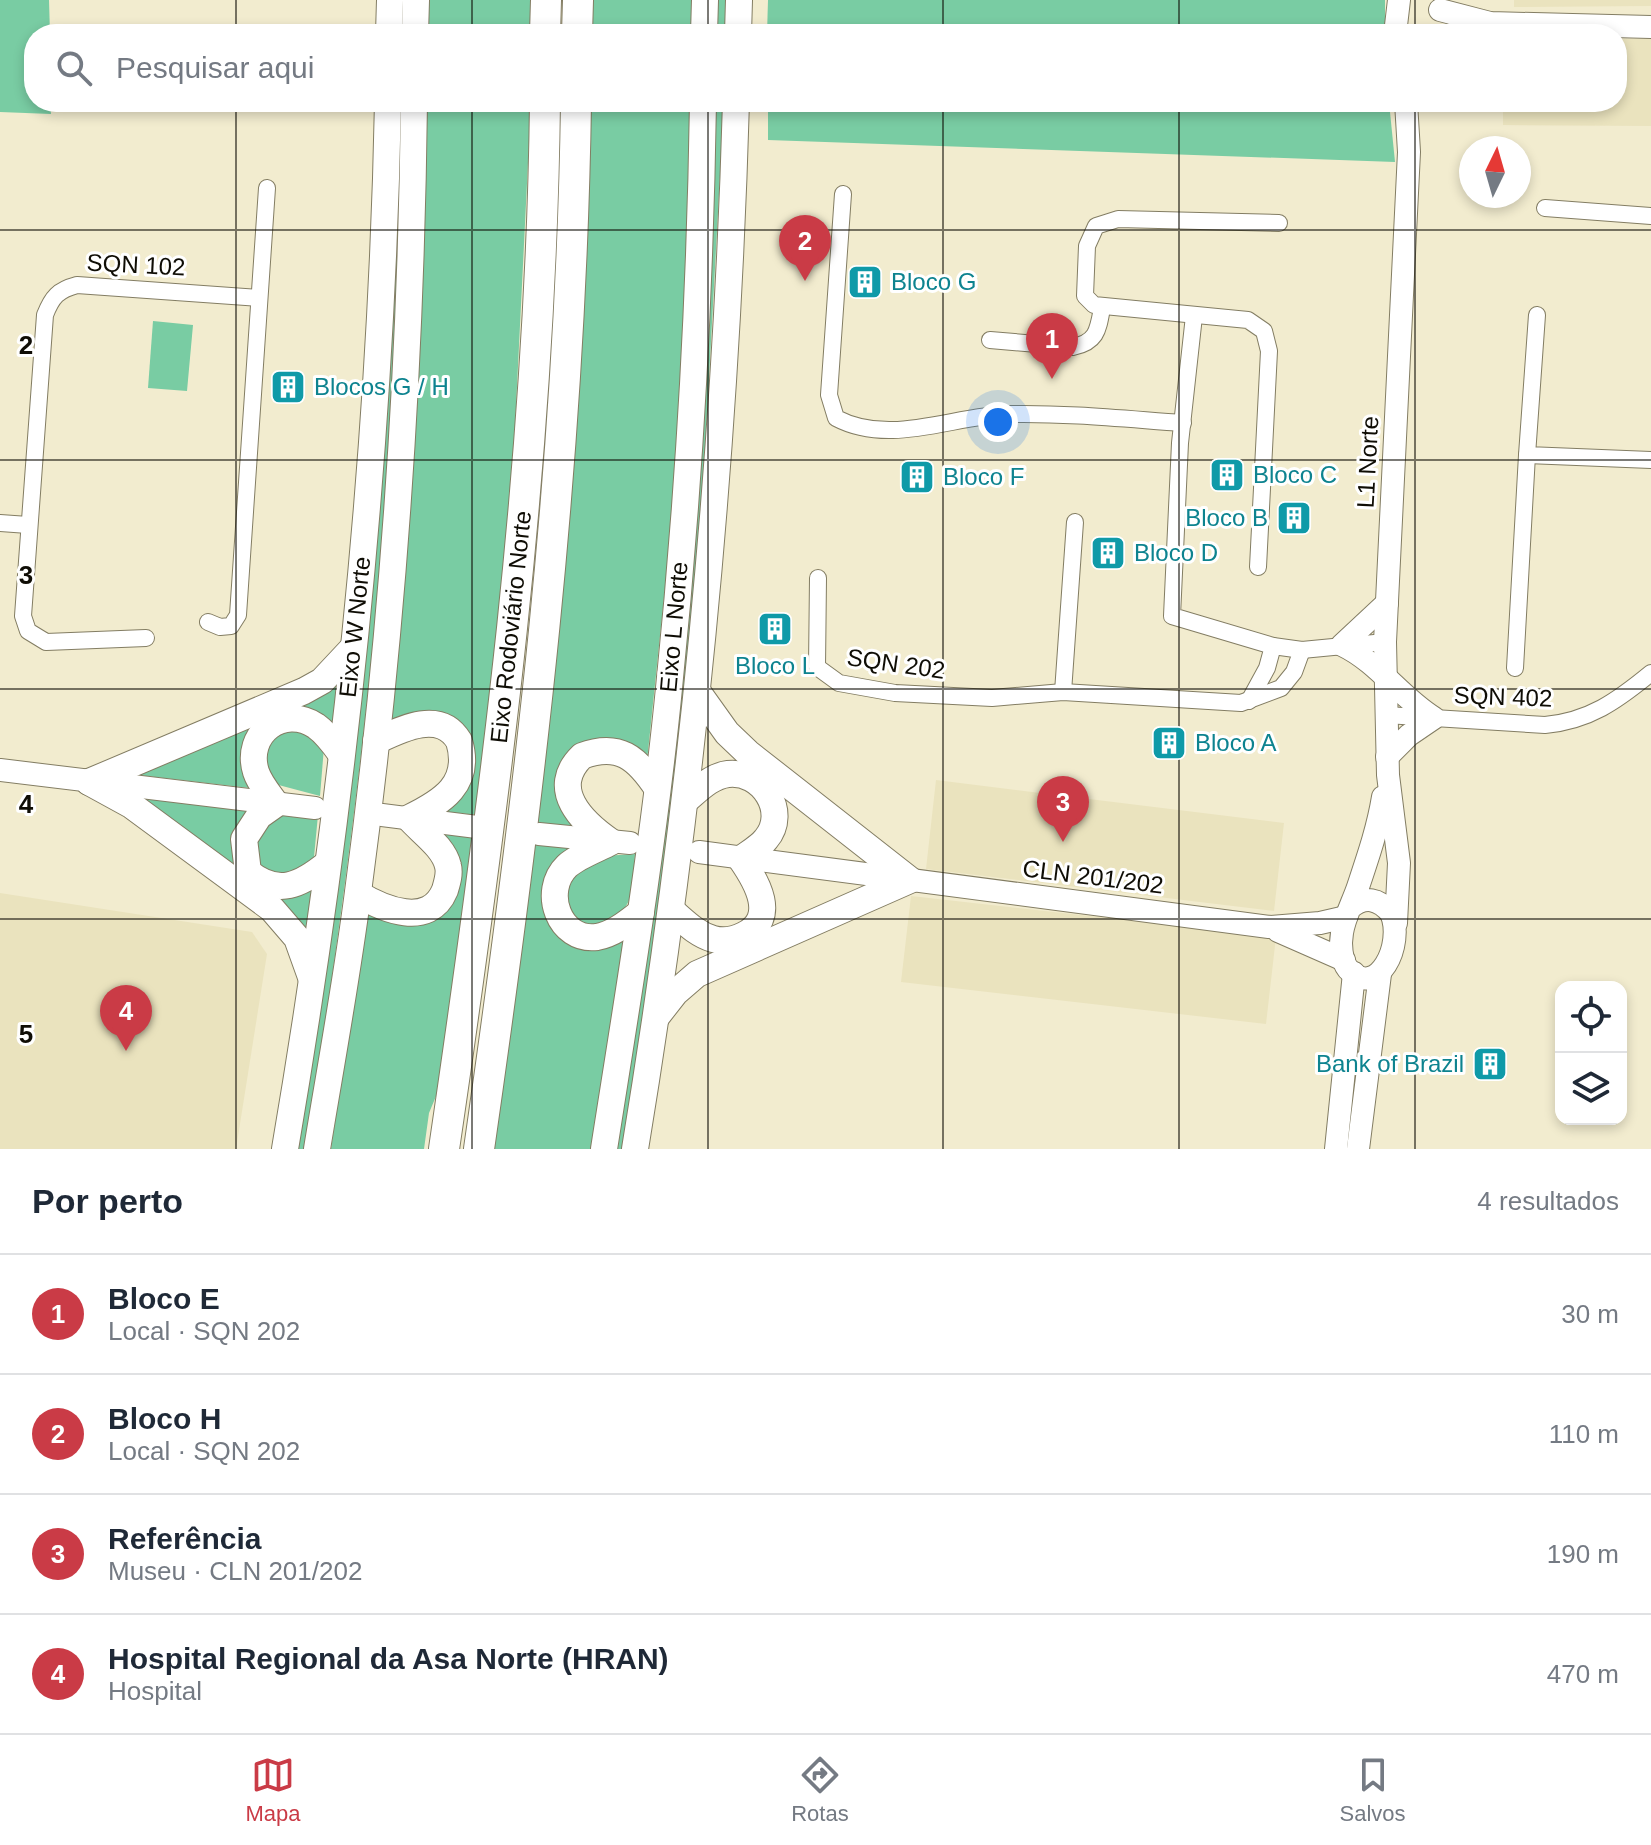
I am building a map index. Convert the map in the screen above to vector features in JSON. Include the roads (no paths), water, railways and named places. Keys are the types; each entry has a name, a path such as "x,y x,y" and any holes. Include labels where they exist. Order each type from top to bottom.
{"highway":[{"path":"545,24 546,0"},
{"path":"577,24 578,0"},
{"name":"Eixo Rodoviário Norte","path":"444,1149 486,867 522,537 535,357 545,112"},
{"name":"Eixo Rodoviário Norte","path":"479,1149 516,893 552,555 562,419 576,112"}],"main road":[{"path":"389,24 390,0"},
{"path":"415,24 416,0"},
{"path":"704,24 705,0"},
{"path":"738,24 739,0"},
{"name":"Eixo W Norte","path":"285,1149 313,985 328,863 375,417 388,112"},
{"name":"Eixo W Norte","path":"317,1149 358,894 376,741 406,370 414,112"},
{"name":"Eixo L Norte","path":"604,1149 657,788 694,401 703,112"},
{"name":"Eixo L Norte","path":"635,1149 657,1016 697,691 723,375 736,112"},
{"path":"89,782 304,691 322,681 352,649"},
{"path":"657,1016 675,993 697,974 910,880 748,753 727,733 697,691"},
{"path":"328,863 298,885 271,887 248,872 244,839 259,816 276,804 254,768 256,746 266,727 277,720 301,719 316,726 341,754"},
{"path":"358,894 389,910 413,913 433,907 443,895 449,873 444,857 409,818 454,790 461,769 459,741 444,728 428,723 415,724 376,741"},
{"path":"621,843 574,811 567,787 573,765 592,752 623,752 635,758 657,788"},
{"path":"671,910 689,926 713,939 737,938 750,932 758,922 763,903 754,877 741,859 766,839 774,819 772,801 760,785 729,774 705,784 686,800"},
{"path":"89,782 131,805 272,909 297,938 313,985"},
{"path":"621,843 568,864 561,873 554,894 558,917 575,932 597,937 609,933 641,912"}],"street":[{"path":"1396,24 1399,0"},
{"path":"1441,24 1438,3 1490,23"},
{"path":"1487,24 1530,24"},
{"path":"1627,26 1651,27"},
{"name":"L1 Norte","path":"1396,923 1399,863 1387,766 1385,642 1409,152 1407,112"},
{"name":"L1 Norte","path":"1409,152 1419,112"},
{"path":"208,622 220,627 231,626 238,615 267,188"},
{"path":"843,194 829,395 836,418 874,429 907,430 1006,414 1183,423"},
{"path":"1545,208 1651,216"},
{"path":"1258,567 1266,457 1267,339 1264,331 1248,320 1102,308 1089,302 1085,296 1087,246 1096,226 1118,219 1279,223"},
{"name":"SQN 102","path":"146,638 46,642 35,638 23,616 42,333 52,298 61,289 77,285 259,298"},
{"path":"990,340 1073,347 1086,344 1098,330 1102,308"},
{"name":"SQN 402","path":"1515,668 1537,315"},
{"path":"1194,316 1183,423 1172,616 1273,646 1302,650 1385,642"},
{"path":"1527,455 1651,460"},
{"path":"1063,692 1075,522"},
{"path":"0,523 28,525"},
{"name":"SQN 202","path":"818,578 817,667 839,683 895,693 992,698 1063,692 1249,701 1281,688 1294,672 1302,650"},
{"path":"1342,645 1387,603"},
{"path":"1342,645 1366,658 1385,679 1434,718 1387,766"},
{"path":"1249,701 1267,668 1273,646"},
{"name":"SQN 402","path":"1386,715 1545,725 1569,723 1589,717 1651,673"},
{"name":"L1 Norte","path":"1348,913 1378,824 1387,766"},
{"path":"0,770 315,808"},
{"path":"382,815 477,827"},
{"path":"539,834 621,843"},
{"name":"CLN 201/202","path":"699,852 1269,927 1348,913"},
{"path":"1336,1149 1349,966 1342,931 1348,913 1362,900 1373,900 1387,909 1396,923 1396,940 1388,963 1380,974 1358,1149"},
{"name":"CLN 201/202","path":"1269,927 1349,966"},
{"path":"1349,966 1369,976 1380,974"}],"place":[{"name":"Bloco H","path":"805,281"},
{"name":"Bloco G","path":"865,282"},
{"name":"Bloco E","path":"1052,379"},
{"name":"Blocos G / H","path":"288,387"},
{"name":"Bloco C","path":"1227,475"},
{"name":"Bloco F","path":"917,477"},
{"name":"Bloco B","path":"1294,518"},
{"name":"Bloco D","path":"1108,553"},
{"name":"Bloco L","path":"775,629"},
{"name":"Bloco A","path":"1169,743"},
{"name":"Referência","path":"1063,842"},
{"name":"Hospital Regional da Asa Norte (HRAN)","path":"126,1051"},
{"name":"Bank of Brazil","path":"1490,1064"}]}
